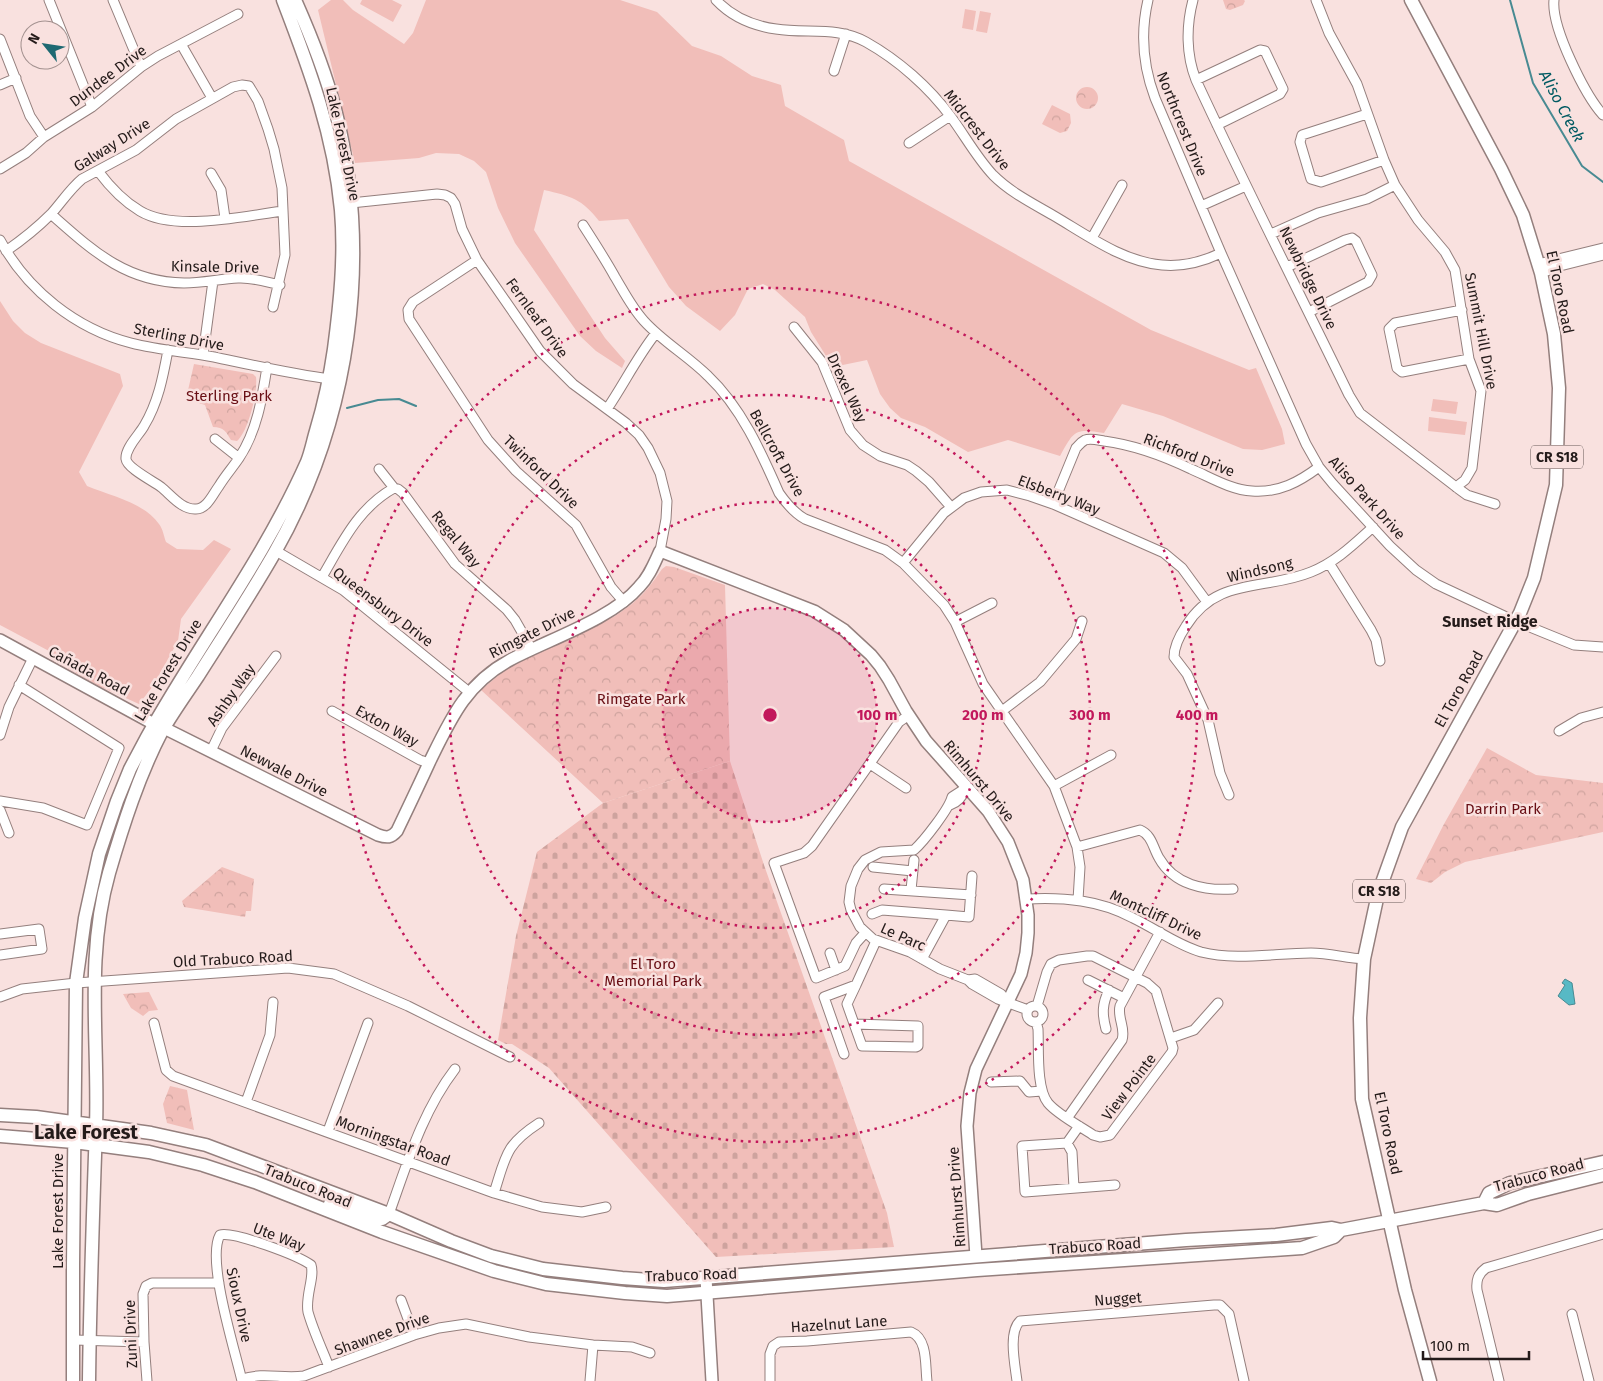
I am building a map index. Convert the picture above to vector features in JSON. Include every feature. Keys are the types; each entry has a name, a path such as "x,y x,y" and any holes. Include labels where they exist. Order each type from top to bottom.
{"main road":[{"name":"Lake Forest Drive","path":"89,1381 96,1126 94,982 98,929 108,876 137,785 159,726 275,527 308,459 330,379 340,304 342,258 341,211 325,120 315,84 283,0"},
{"name":"Lake Forest Drive","path":"73,1381 76,983 85,918 99,854 130,769 276,551 305,492 334,407 346,348 353,250 351,203 336,113 315,46 295,0"},
{"name":"El Toro Road","path":"1411,0 1523,215 1540,268 1554,334 1559,388 1556,485 1534,578 1515,621 1402,827 1378,894 1364,958 1360,1018 1362,1099 1407,1299 1430,1381"},
{"path":"250,570 257,567 276,551 277,536 275,527"},
{"name":"Trabuco Road","path":"0,1115 36,1117 152,1133 206,1145 389,1214 491,1256 543,1269 664,1281 1186,1240 1276,1235 1332,1228 1341,1230 1484,1203 1497,1205 1528,1194 1603,1175"},
{"name":"Trabuco Road","path":"0,1136 74,1142 149,1152 203,1165 255,1182 435,1252 494,1271 546,1284 667,1296 1021,1267 1302,1248 1334,1237 1341,1230"},
{"name":"Trabuco Road","path":"1484,1203 1489,1193 1510,1183 1603,1162"},
{"path":"320,1208 326,1204 333,1204 374,1219 382,1219 389,1214"},
{"path":"1114,1261 1122,1253 1180,1249 1184,1246 1186,1240"},
{"path":"915,1276 922,1268 961,1264 976,1256 981,1260 993,1263 1013,1263 1021,1267"},
{"path":"795,1286 804,1277 836,1273 847,1266"}],"street":[{"path":"49,0 92,107"},
{"path":"114,0 141,67"},
{"name":"Midcrest Drive","path":"716,0 730,12 744,20 759,25 777,29 846,34 864,41 877,49 934,96 981,160 1003,184 1092,238 1130,257 1163,266 1202,262 1221,253"},
{"name":"Northcrest Drive","path":"1148,0 1143,33 1149,82 1221,253"},
{"name":"Newbridge Drive","path":"1193,0 1189,17 1188,43 1196,80 1349,395 1360,413 1456,487 1470,497 1495,504"},
{"name":"Summit Hill Drive","path":"1316,0 1329,33 1357,84 1395,185 1418,220 1445,252 1455,270 1469,359 1481,391 1472,468 1465,480 1456,487"},
{"path":"1554,0 1554,13 1560,36 1589,97 1603,115"},
{"name":"Dundee Drive","path":"0,169 26,153 44,137 92,107 141,67 238,14"},
{"path":"834,71 846,34"},
{"path":"0,39 30,116 44,137"},
{"path":"181,44 212,98"},
{"path":"1196,80 1260,50 1265,51 1283,89 1280,94 1217,125"},
{"path":"0,86 16,78"},
{"name":"Galway Drive","path":"6,251 30,234 51,214 76,184 136,150 176,120 212,98 233,87 242,85 249,86 258,101 274,149 282,188 283,211"},
{"path":"1367,114 1302,136 1300,142 1311,180 1321,182 1384,160"},
{"path":"909,143 950,116"},
{"path":"98,172 125,202 141,212 163,220 186,222 283,211 285,255 280,285 273,307"},
{"path":"211,173 221,190 225,218"},
{"path":"1092,238 1122,185"},
{"path":"1271,234 1318,213 1367,199 1395,185"},
{"path":"1201,206 1246,186"},
{"name":"Fernleaf Drive","path":"351,203 437,194 445,195 455,204 462,229 476,260 546,358 573,384 626,423 639,435 656,462 667,501 666,519 660,551"},
{"name":"Kinsale Drive","path":"51,214 110,263 131,272 182,283 213,282 239,278 280,285"},
{"name":"Bellcroft Drive","path":"583,225 635,310 656,333 693,361 727,396 744,423 779,493 786,503 805,519 885,550 902,563 944,605 955,622 983,684 1054,786 1077,846 1080,868 1078,900"},
{"path":"1287,267 1352,238 1356,242 1372,275 1368,282 1308,312"},
{"name":"Sterling Drive","path":"0,240 27,279 56,307 93,328 130,343 330,379"},
{"path":"1540,268 1603,248"},
{"name":"Aliso Park Drive","path":"1221,253 1306,444 1319,467 1373,527 1408,563 1424,576 1447,590 1574,645 1603,647"},
{"path":"1540,268 1560,266 1603,255"},
{"name":"Twinford Drive","path":"476,260 413,302 408,310 409,319 488,440 516,471 576,525 612,587 624,602"},
{"path":"203,355 213,282"},
{"path":"1462,310 1395,323 1389,329 1397,368 1402,372 1469,359"},
{"name":"Drexel Way","path":"794,327 822,362 850,430 863,445 880,456 916,471 929,482 951,507"},
{"path":"607,409 638,358 656,333"},
{"path":"326,434 332,393 330,379 346,348"},
{"path":"168,350 162,381 152,411 126,457 126,462 188,508 198,509 210,500 239,458 255,425 267,367"},
{"path":"215,439 239,458"},
{"name":"Richford Drive","path":"1053,504 1076,448 1080,443 1089,439 1114,442 1164,457 1230,486 1251,491 1273,491 1290,486 1305,478 1319,467"},
{"name":"Regal Way","path":"379,469 394,488 403,493 455,564 516,620 531,648"},
{"path":"322,577 354,523 365,510 394,488"},
{"name":"Elsberry Way","path":"902,563 951,507 972,494 1007,490 1019,492 1053,504 1156,549 1172,558 1182,568 1207,602"},
{"name":"Windsong","path":"1229,795 1220,772 1208,720 1187,674 1175,661 1174,649 1183,630 1207,602 1233,589 1291,579 1309,573 1345,552 1373,527"},
{"name":"Queensbury Drive","path":"276,551 322,577 365,607 469,692"},
{"name":"Rimgate Drive","path":"392,837 397,831 451,720 469,692 485,675 497,667 531,648 595,619 624,602 639,588 660,551"},
{"name":"Rimhurst Drive","path":"660,551 792,602 832,621 844,630 871,655 890,680 926,741 988,811 1008,842 1023,880 1028,914 1026,953 1020,974 1008,1002 976,1069 970,1093 967,1126 976,1256"},
{"path":"1329,563 1372,630 1380,661"},
{"path":"955,622 992,603"},
{"path":"1002,711 1029,692 1045,677 1076,639 1082,621"},
{"name":"Cañada Road","path":"0,640 159,726"},
{"name":"Ashby Way","path":"211,751 222,728 276,656"},
{"path":"0,735 19,685 33,658"},
{"path":"0,801 43,808 87,824 119,748 19,685"},
{"name":"Exton Way","path":"332,711 429,764"},
{"path":"1559,731 1581,718 1603,712"},
{"path":"865,933 856,943 845,966 816,978 774,863 804,852 812,846 900,722 909,715"},
{"name":"Newvale Drive","path":"159,726 378,835 388,838 392,837"},
{"path":"1054,786 1112,755"},
{"path":"870,764 906,788"},
{"name":"Le Parc","path":"966,788 963,796 956,803 950,805 928,836 914,850 881,852 865,860 858,868 851,886 849,902 854,918 865,933 876,941 910,952 940,969 968,980 1008,1002 1028,1010"},
{"path":"0,810 9,833"},
{"path":"1077,846 1140,830 1148,836 1162,863 1171,873 1183,881 1206,889 1233,889"},
{"path":"911,890 914,860"},
{"path":"872,867 913,871"},
{"path":"872,914 882,910 969,917 972,876"},
{"path":"884,889 971,895"},
{"name":"Montcliff Drive","path":"1026,899 1055,898 1098,904 1124,913 1183,945 1201,952 1237,956 1314,953 1364,958"},
{"path":"922,959 946,915"},
{"path":"0,934 39,929 42,949 0,955"},
{"path":"1068,1117 1122,1040 1123,1033 1118,1010 1134,977 1160,932"},
{"path":"854,1024 918,1026 918,1046 862,1046 854,1024 847,1004 876,941"},
{"path":"830,952 836,970"},
{"path":"1037,1006 1048,968 1054,962 1088,956 1094,956 1152,987 1156,991 1171,1038 1194,1030 1218,1002"},
{"name":"Old Trabuco Road","path":"0,996 22,989 76,983 288,968 334,974 408,1006 510,1057"},
{"path":"1088,980 1124,998"},
{"path":"844,1054 824,997 856,985"},
{"path":"1106,1029 1102,1015 1104,1000 1109,990"},
{"path":"246,1102 270,1035 274,1002"},
{"path":"1032,1006 1042,1009 1043,1016 1036,1022 1031,1021 1027,1015 1028,1010 1032,1006"},
{"path":"1036,1022 1042,1091 1048,1102 1079,1126 1067,1144"},
{"name":"Morningstar Road","path":"154,1023 166,1070 173,1076 494,1193 542,1207 582,1212 606,1207"},
{"path":"328,1132 368,1023"},
{"name":"View Pointe","path":"1079,1126 1093,1135 1100,1137 1110,1135 1172,1052 1171,1038"},
{"path":"389,1214 428,1110 442,1085 455,1069"},
{"path":"991,1082 1020,1081 1029,1092 1042,1091"},
{"path":"494,1193 510,1147 523,1133 538,1123"},
{"path":"1067,1144 1022,1146 1025,1192 1116,1185"},
{"path":"1067,1144 1072,1152 1074,1188"},
{"name":"Ute Way","path":"220,1235 232,1234 271,1247 311,1265 312,1274 308,1312 329,1367"},
{"path":"1499,1381 1477,1290 1476,1282 1478,1276 1486,1268 1603,1234"},
{"name":"Sioux Drive","path":"220,1235 216,1241 215,1248 219,1283 242,1380"},
{"path":"706,1278 712,1381"},
{"name":"Zuni Drive","path":"147,1381 143,1294 146,1286 152,1282 219,1283"},
{"path":"401,1300 414,1335"},
{"name":"Nugget","path":"1017,1381 1013,1335 1016,1325 1020,1321 1026,1319 1214,1305 1220,1305 1229,1314 1244,1381"},
{"path":"1572,1314 1589,1381"},
{"name":"Shawnee Drive","path":"242,1380 258,1375 294,1378 304,1376 414,1335 439,1328 466,1324 529,1337 593,1345 632,1347 650,1353"},
{"name":"Hazelnut Lane","path":"770,1381 770,1354 772,1346 779,1342 911,1332 922,1340 927,1381"},
{"path":"74,1340 144,1342"},
{"path":"590,1381 593,1345"}],"green space":[{"path":"331,0 343,0 353,10 404,44 413,33 426,0 620,0 657,12 692,46 721,56 752,76 781,85 785,106 844,140 849,161 1151,330 1249,370 1256,368 1282,429 1285,444 1262,450 1243,449 1163,416 1122,404 1104,433 1081,431 1076,433 1072,436 1060,456 1008,440 968,452 925,427 901,418 890,408 880,394 867,360 833,367 811,332 805,317 775,290 763,284 748,289 735,315 720,331 686,306 669,287 628,219 599,221 581,203 562,194 544,190 534,230 605,338 625,361 622,368 596,351 580,336 515,243 498,208 486,172 474,161 459,154 436,153 419,158 355,163 318,10"},
{"path":"362,0 392,0 402,5 393,22 360,4"},
{"path":"1223,0 1245,1 1243,5 1230,10 1226,9"},
{"path":"965,9 976,11 973,30 962,28"},
{"path":"980,11 991,13 987,33 976,31"},
{"path":"1087,87 1095,90 1098,98 1095,106 1087,109 1079,106 1076,98 1079,90"},
{"path":"1052,105 1070,114 1071,123 1067,131 1060,133 1042,124"},
{"path":"0,301 13,321 25,333 41,343 120,374 123,386 79,472 87,486 126,500 144,510 160,526 166,542 177,549 203,550 214,540 231,549 181,619 178,641 153,686 139,704 99,686 53,660 49,651 0,625"},
{"name":"Sterling Park","path":"194,364 253,374 256,377 251,411 245,429 237,441 231,440 222,429 213,427 205,405 186,399"},
{"path":"1433,399 1458,402 1456,414 1431,411"},
{"path":"1429,417 1467,422 1465,435 1428,431"},
{"name":"Rimgate Park","path":"666,566 674,567 725,585 730,761 603,803 481,690 507,668 615,616 642,595"},
{"name":"Darrin Park","path":"1487,748 1536,775 1603,783 1603,832 1465,862 1445,872 1431,883 1416,879 1444,824"},
{"name":"El Toro Memorial Park","path":"730,761 764,865 887,1213 894,1247 716,1257 549,1068 512,1044 506,1044 498,1040 516,936 537,852 603,803"},
{"path":"222,867 254,879 251,911 246,911 245,917 184,907 182,901"},
{"path":"149,992 158,1010 149,1011 143,1016 131,1008 123,994"},
{"path":"170,1086 187,1090 194,1130 167,1123 163,1104"}],"water":[{"path":"1565,979 1572,983 1575,1004 1569,1005 1558,996 1565,985 1562,983"}],"waterway":[{"name":"Aliso Creek","path":"1510,0 1533,83 1582,166 1603,182"},
{"path":"347,408 378,400 399,399 416,406"}],"district":[{"name":"Sunset Ridge","path":"1490,621"},
{"name":"Lake Forest","path":"86,1132"}]}
